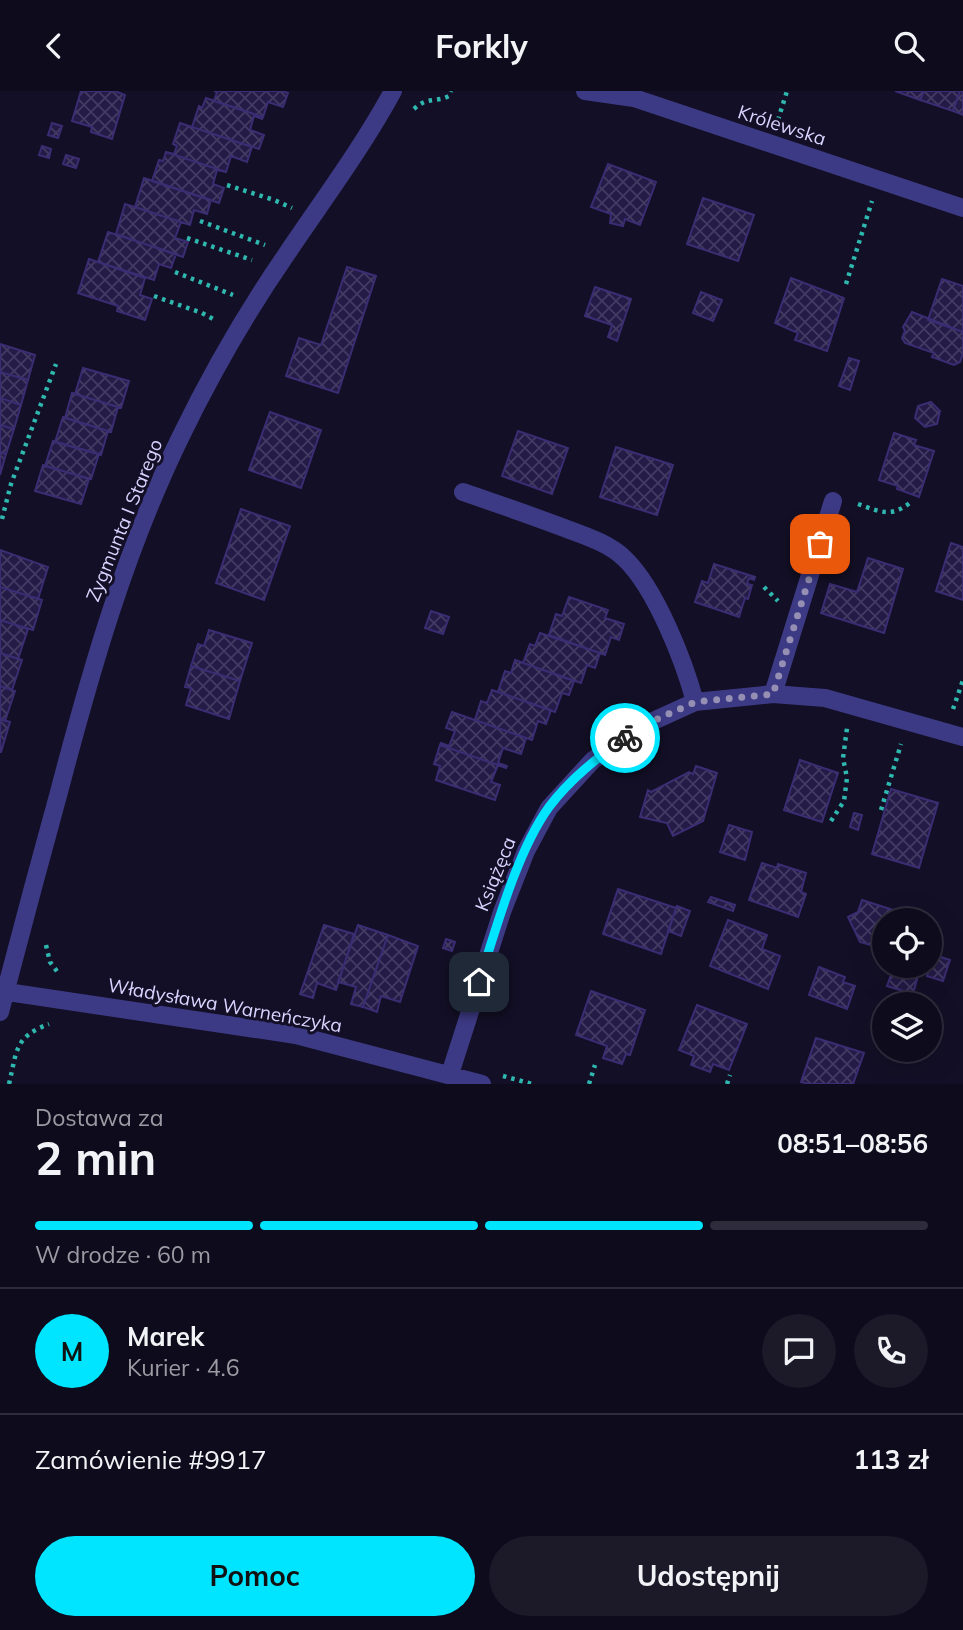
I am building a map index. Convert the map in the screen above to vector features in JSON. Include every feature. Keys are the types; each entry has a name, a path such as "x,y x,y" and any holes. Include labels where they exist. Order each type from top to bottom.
{"street":[{"name":"Zygmunta I Starego","path":"0,1012 3,991 85,690 128,557 153,495 237,331 287,253 349,166 393,91"},
{"name":"Królewska","path":"585,91 634,98 963,208"},
{"path":"463,492 598,541 625,559 642,580 657,606 688,674 695,702"},
{"path":"773,694 833,501"},
{"name":"Książęca","path":"450,1074 502,912 526,851 549,808 593,760 640,727 695,702 773,694 825,698 963,737"},
{"name":"Władysława Warneńczyka","path":"3,991 296,1035 482,1084"}],"path":[{"path":"407,119 423,100 444,98 449,96 451,91"},
{"path":"776,128 787,91"},
{"path":"846,284 879,180"},
{"path":"227,185 274,199 312,217"},
{"path":"200,221 287,253"},
{"path":"187,238 276,270"},
{"path":"175,272 253,305"},
{"path":"154,296 202,313 237,331"},
{"path":"2,519 11,484 56,364"},
{"path":"856,503 887,513 900,511 911,502"},
{"path":"831,821 844,801 847,778 843,758 848,725 856,727"},
{"path":"881,810 903,737"},
{"path":"47,937 46,947 50,962 63,978"},
{"path":"9,1084 18,1048 23,1039 32,1030 54,1021"},
{"path":"589,1084 595,1065"},
{"path":"727,1084 730,1075"}],"building":[{"path":"81,91 115,91 125,95 112,139 91,132 92,127 72,121"},
{"path":"214,91 288,93 283,107 268,102 263,117 214,101 217,92"},
{"path":"895,91 924,91 920,100"},
{"path":"924,91 960,91 953,111 920,100"},
{"path":"960,91 963,91 963,115 953,111"},
{"path":"206,98 263,117 254,116 250,130 264,135 259,149 192,127 199,106 202,108"},
{"path":"52,123 62,126 58,138 48,135"},
{"path":"180,123 252,147 247,162 231,156 226,172 166,152 174,154 177,146 173,144"},
{"path":"42,146 51,149 49,158 39,155"},
{"path":"166,152 226,172 217,170 213,184 224,188 219,203 152,181 159,160 163,161"},
{"path":"66,155 79,159 76,168 63,164"},
{"path":"608,164 656,182 640,225 625,219 623,226 610,223 611,214 591,207"},
{"path":"144,178 211,200 207,214 194,210 190,225 135,207"},
{"path":"703,198 754,215 738,261 687,244"},
{"path":"125,204 181,222 175,238 188,242 183,257 116,234"},
{"path":"108,232 176,254 171,268 159,264 154,280 98,262"},
{"path":"89,259 145,278 140,295 152,299 145,320 117,311 118,306 78,293"},
{"path":"347,267 376,276 338,393 286,376 299,338 321,345"},
{"path":"791,278 844,298 827,351 795,340 798,333 775,323"},
{"path":"942,279 963,286 963,332 928,320"},
{"path":"595,287 631,299 617,341 608,337 612,325 585,316"},
{"path":"701,292 722,300 713,321 693,313"},
{"path":"912,312 963,332 960,362 954,365 932,357 934,353 905,343 902,338 905,331 903,327"},
{"path":"0,344 35,355 28,380 0,372"},
{"path":"849,358 859,361 850,390 839,386"},
{"path":"83,368 129,381 121,408 75,394"},
{"path":"0,372 28,380 21,405 0,398"},
{"path":"72,393 118,407 111,432 65,418"},
{"path":"0,398 21,405 14,429 0,425"},
{"path":"931,402 940,411 937,424 925,427 915,418 918,406"},
{"path":"270,412 321,430 301,488 249,470"},
{"path":"63,417 108,431 101,455 55,442"},
{"path":"0,425 14,429 6,454 0,452"},
{"path":"518,431 568,448 552,494 502,476"},
{"path":"894,433 916,440 914,445 934,451 919,497 879,480"},
{"path":"53,441 99,454 91,479 45,466"},
{"path":"616,447 673,465 657,515 600,497"},
{"path":"0,452 6,454 0,475"},
{"path":"43,465 89,479 81,504 35,491"},
{"path":"241,509 290,526 264,600 216,583"},
{"path":"951,543 963,547 963,600 936,591"},
{"path":"0,550 48,567 38,599 0,587"},
{"path":"868,558 903,569 884,633 821,613 830,584 857,592"},
{"path":"714,564 755,577 754,580 749,578 747,584 752,585 739,617 695,602 702,581 708,583"},
{"path":"0,587 42,600 33,630 0,620"},
{"path":"569,597 608,610 605,618 624,624 619,640 611,637 605,655 549,635 556,614 562,616"},
{"path":"431,611 449,617 443,634 425,628"},
{"path":"0,620 28,629 18,659 0,653"},
{"path":"209,630 252,643 240,681 191,666 198,644 204,646"},
{"path":"540,633 600,653 595,668 587,665 581,683 523,663 530,644 535,646"},
{"path":"0,653 22,660 12,690 0,686"},
{"path":"515,660 574,681 569,695 562,693 555,712 498,692 505,671 511,673"},
{"path":"191,666 240,681 229,719 186,705 191,688 185,687"},
{"path":"0,686 15,691 5,721 0,719"},
{"path":"492,690 551,710 546,724 538,721 532,740 475,720 481,701 487,703"},
{"path":"452,712 526,738 521,754 503,748 498,763 507,766 506,768 440,745 449,746 455,731 446,728"},
{"path":"0,719 10,722 1,752 0,752"},
{"path":"440,745 498,765 491,782 500,785 495,800 436,780 440,766 434,764"},
{"path":"800,760 838,773 822,822 784,810"},
{"path":"696,766 717,773 703,821 673,836 667,823 640,817 648,790 651,792 689,772 693,774"},
{"path":"891,789 938,803 919,868 872,854"},
{"path":"854,813 862,815 858,830 850,827"},
{"path":"729,825 752,832 745,860 720,852"},
{"path":"762,863 777,868 778,864 806,873 801,892 806,894 798,917 749,900"},
{"path":"618,889 676,908 661,954 603,934"},
{"path":"711,897 735,905 733,911 708,902"},
{"path":"862,900 887,908 872,908 872,946 860,942 848,917 858,912"},
{"path":"677,906 690,911 681,936 668,931"},
{"path":"728,920 767,935 762,949 780,956 768,989 710,966"},
{"path":"324,925 354,934 336,990 317,983 313,998 300,994"},
{"path":"358,925 388,935 363,1007 351,1004 356,987 338,982"},
{"path":"388,935 418,946 400,1002 381,996 377,1012 363,1007"},
{"path":"446,939 455,942 452,951 443,948"},
{"path":"942,958 950,960 943,981 933,978 942,978"},
{"path":"819,967 845,977 843,982 855,986 847,1009 809,995"},
{"path":"890,978 917,978 914,992 887,986"},
{"path":"591,991 645,1010 630,1055 626,1054 622,1064 603,1058 607,1046 576,1035"},
{"path":"697,1005 747,1024 729,1070 713,1064 710,1072 691,1065 694,1056 679,1050"},
{"path":"816,1038 864,1053 853,1084 801,1082"}],"way so far":[{"path":"625,738 640,727 695,702 773,694 820,544"}],"route":[{"path":"479,982 526,851 549,808 593,760 625,738"}]}
